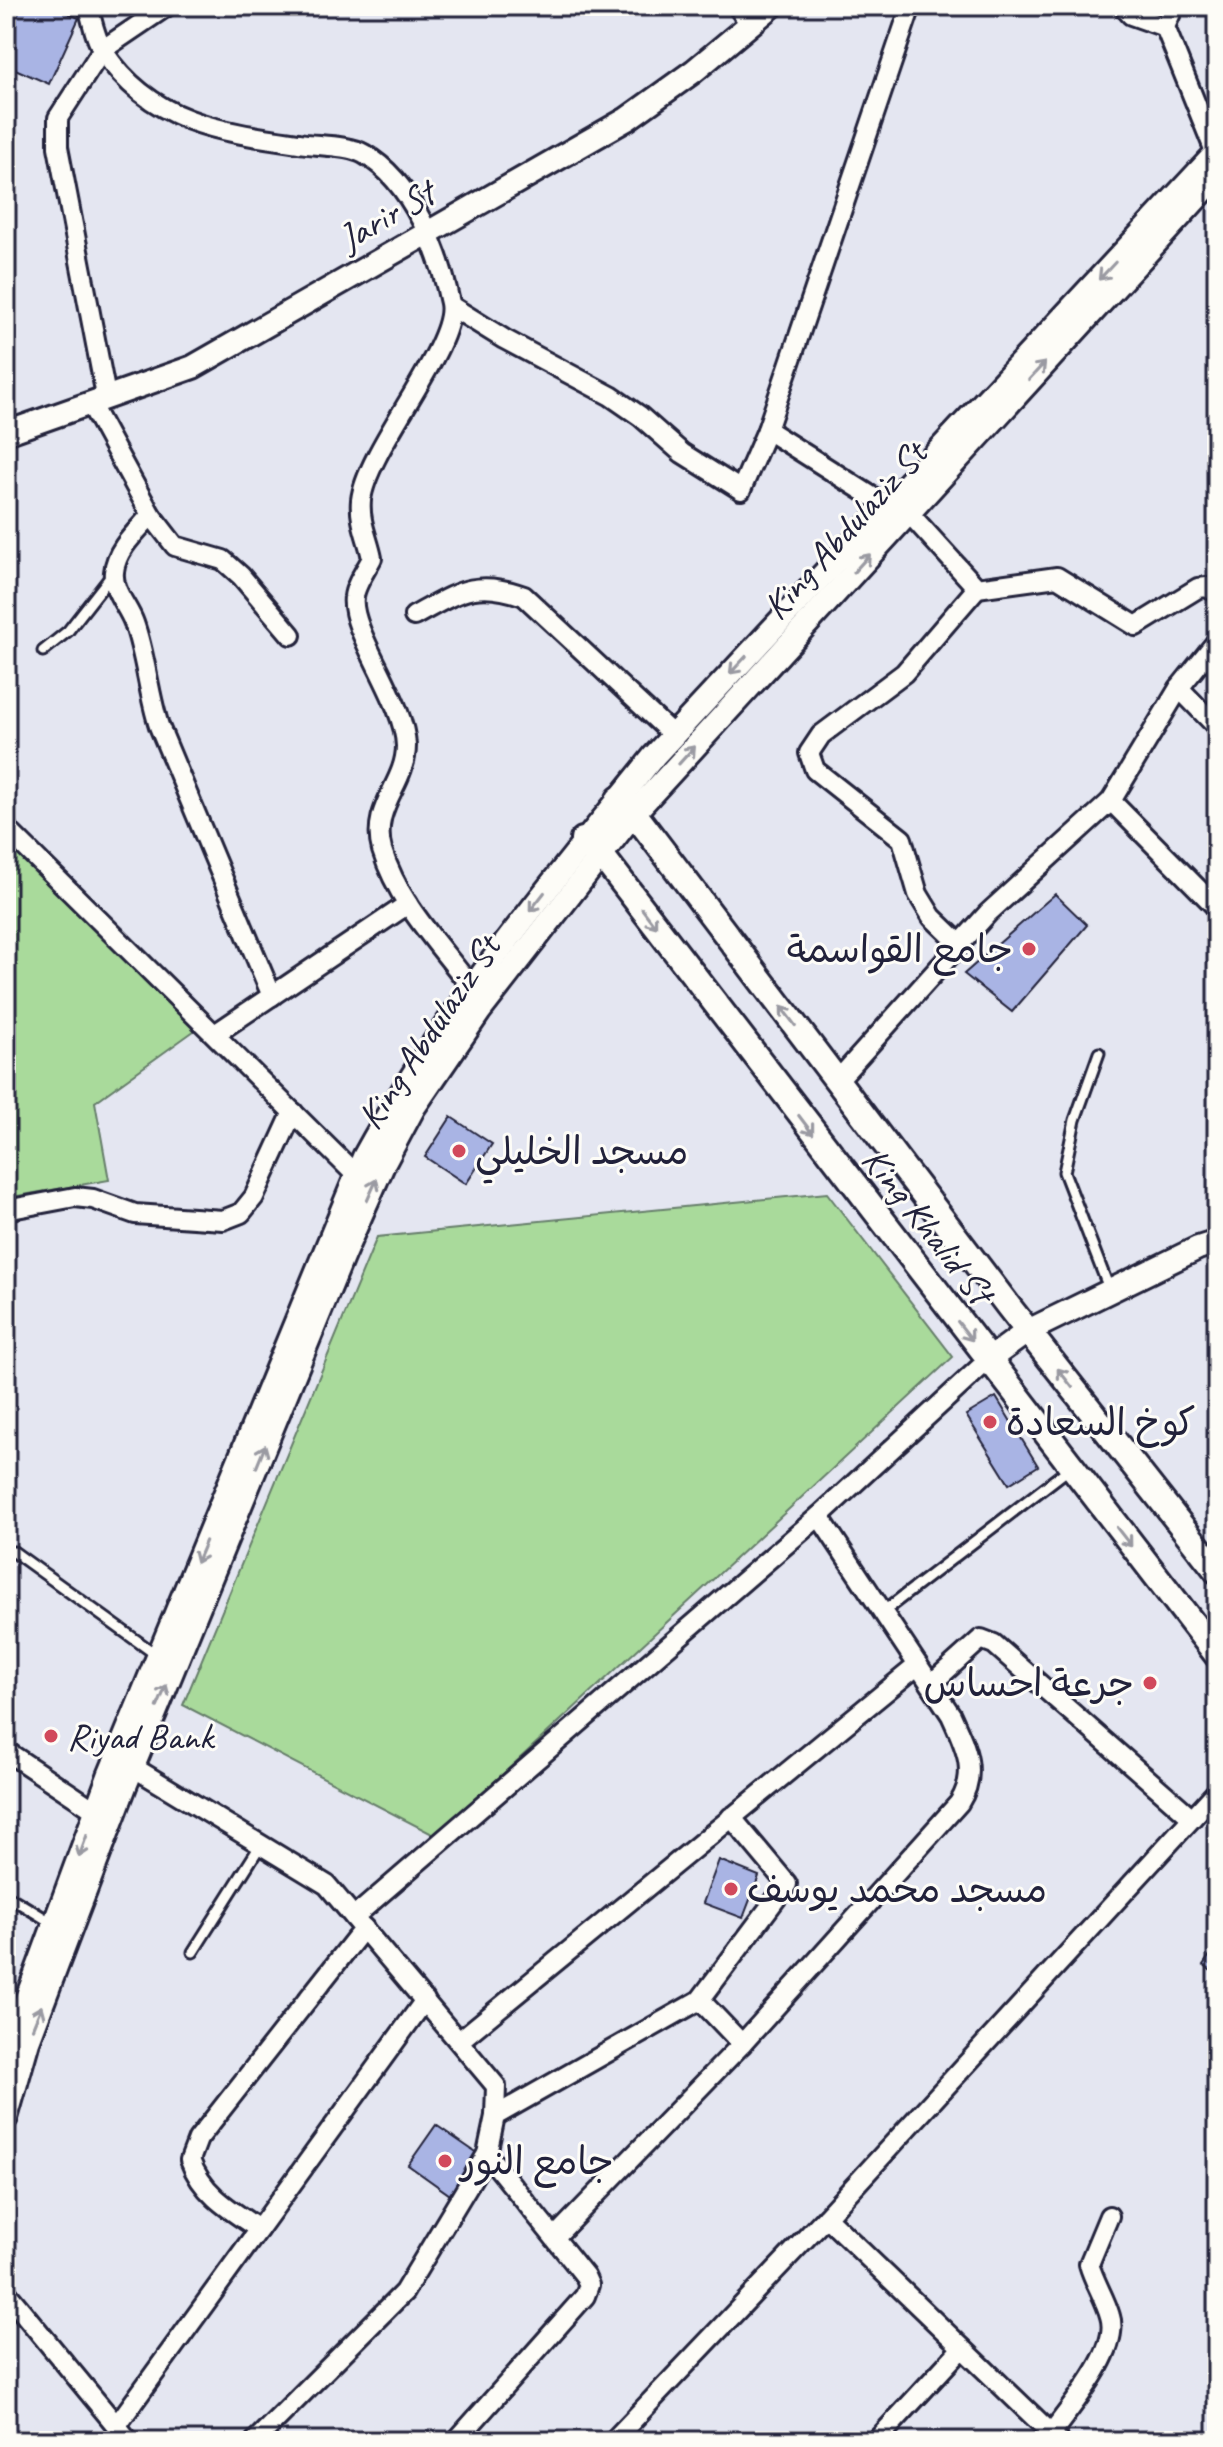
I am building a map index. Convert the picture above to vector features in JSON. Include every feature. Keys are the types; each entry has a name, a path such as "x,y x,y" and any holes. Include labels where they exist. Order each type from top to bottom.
{"main road":[{"name":"King Khalid St","path":"627,806 1028,1331 1217,1571"},
{"name":"King Khalid St","path":"592,848 1217,1655"}],"street":[{"path":"88,6 102,50 147,100 186,120 237,135 363,153 395,181 427,233 451,306 448,324 403,415 371,462 361,499 362,529 372,558 354,597 356,619 396,708 406,745 379,824 382,849 399,892 471,987"},
{"path":"167,6 102,50 58,118 58,147 98,399 151,515 175,546 223,560 241,576 291,635"},
{"path":"737,6 751,25"},
{"name":"Jarir St","path":"6,433 193,367 627,119 772,6"},
{"path":"451,306 504,339 611,396 640,416 682,453 741,490 767,430 911,6"},
{"path":"1123,6 1131,15 1165,27"},
{"path":"1174,6 1165,27 1217,160"},
{"name":"King Abdulaziz St","path":"6,2055 13,2007 54,1924 158,1656 357,1176 398,1095 471,987 627,806 1217,160"},
{"path":"767,430 898,509 977,588"},
{"name":"King Abdulaziz St","path":"627,806 673,735 898,509"},
{"path":"151,515 118,555 113,573 116,589 134,620 143,654 146,688 159,726 272,996"},
{"path":"960,944 932,917 918,894 902,839 815,770 809,753 821,735 904,673 977,588 1057,577 1136,626 1198,588 1207,587 1217,593"},
{"path":"414,616 476,586 499,587 524,596 673,735"},
{"path":"837,1081 988,913 1111,801 1179,688 1217,641"},
{"path":"1179,688 1217,727"},
{"path":"1111,801 1217,908"},
{"path":"6,828 357,1176"},
{"name":"King Abdulaziz St","path":"6,2118 28,2041 133,1767 383,1165 414,1107 592,848"},
{"path":"215,1034 408,904"},
{"path":"6,1210 75,1197 93,1199 135,1214 223,1220 241,1213 254,1197 293,1112"},
{"path":"259,2229 218,2202 197,2179 190,2160 198,2139 359,1922 819,1516 987,1361 1028,1331 1198,1248 1217,1242"},
{"path":"555,2237 742,2044 959,1803 968,1789 971,1771 966,1747 931,1684 819,1516"},
{"path":"931,1684 981,1639 994,1644 1192,1818"},
{"path":"459,2041 918,1665"},
{"path":"6,1751 96,1811"},
{"path":"133,1767 327,1885 496,2086 495,2116 487,2154 404,2292 255,2441"},
{"path":"613,2441 826,2217 1217,1791"},
{"path":"495,2116 700,2000 787,1884 731,1817"},
{"path":"117,2425 425,2000"},
{"path":"700,2000 742,2044"},
{"path":"456,2441 585,2296 589,2285 555,2237 487,2154"},
{"path":"826,2217 1055,2437 1111,2340 1112,2318 1089,2264 1109,2216"},
{"path":"6,2292 129,2441"},
{"path":"876,2441 962,2348"}],"lane":[{"path":"43,651 68,631 113,573"},
{"path":"1099,1053 1075,1120 1064,1172 1110,1291"},
{"path":"884,1611 1070,1468"},
{"path":"14,1552 158,1656"},
{"path":"193,1952 260,1846"},
{"path":"6,1895 54,1924"}],"green space":[{"path":"6,833 205,1023 95,1102 109,1180 6,1198"},
{"path":"827,1193 953,1357 436,1836 183,1705 377,1237"}],"building":[{"path":"6,6 52,6 79,18 49,84 6,65"},
{"name":"جامع القواسمة","path":"1055,894 1087,925 1012,1012 964,974"},
{"name":"مسجد الخليلي","path":"451,1117 492,1144 466,1184 425,1157"},
{"path":"996,1397 1038,1466 1009,1484 966,1415"},
{"name":"مسجد محمد يوسف","path":"719,1860 759,1876 743,1918 703,1903"},
{"path":"1217,1945 1217,1975 1203,1965"},
{"name":"جامع النور","path":"436,2125 481,2156 453,2197 408,2165"}],"place":[{"name":"جامع القواسمة","path":"1029,949"},
{"name":"مسجد الخليلي","path":"459,1151"},
{"name":"كوخ السعادة","path":"990,1422"},
{"name":"جرعة احساس","path":"1150,1683"},
{"name":"Riyad Bank","path":"51,1736"},
{"name":"مسجد محمد يوسف","path":"731,1889"},
{"name":"جامع النور","path":"445,2161"}]}
